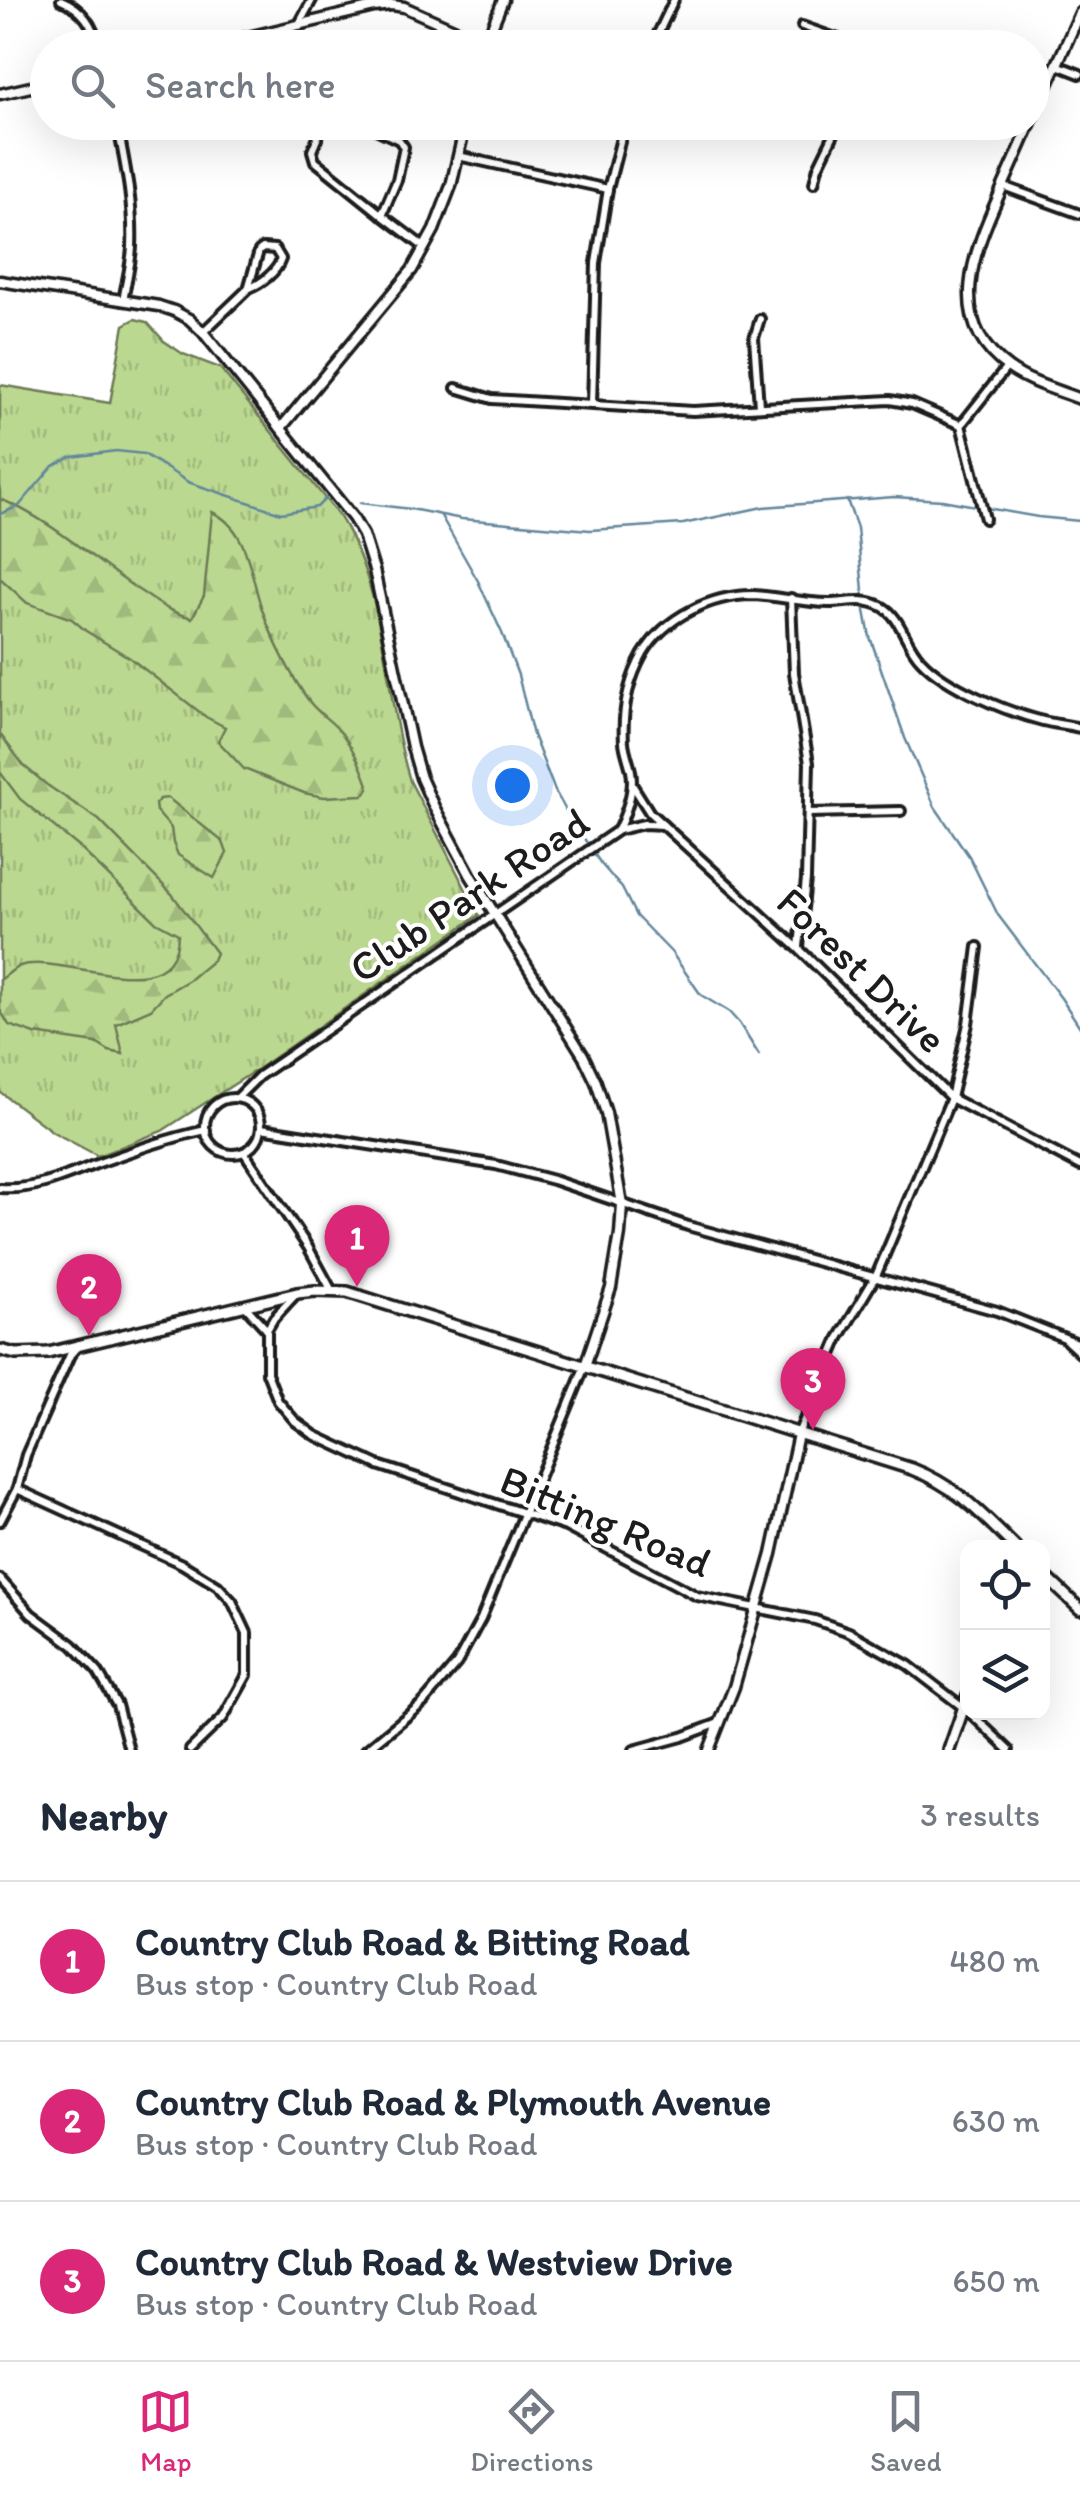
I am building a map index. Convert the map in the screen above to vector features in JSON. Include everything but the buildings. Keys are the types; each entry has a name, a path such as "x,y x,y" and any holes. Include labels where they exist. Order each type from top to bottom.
{"main road":[{"path":"0,1350 48,1353 297,1293 332,1291 363,1296 912,1469 944,1483 1008,1540"},
{"path":"1050,1580 1080,1608"},
{"path":"948,1750 962,1720"}],"street":[{"path":"60,0 76,8 92,30"},
{"path":"299,24 312,0"},
{"path":"490,30 503,0"},
{"path":"660,30 674,0"},
{"path":"275,30 392,5 452,30"},
{"path":"1050,81 1080,14"},
{"path":"802,26 813,30"},
{"path":"1057,66 1080,74"},
{"path":"0,94 30,87"},
{"path":"120,140 132,226 132,252 123,301"},
{"path":"317,140 312,151 314,160 424,248"},
{"path":"382,214 402,163 404,147 400,140"},
{"path":"281,428 412,270 434,230 462,140"},
{"path":"592,404 596,263 620,140"},
{"path":"814,183 831,140"},
{"path":"1023,140 974,254 972,311 988,347 1006,366 1025,378 1080,399"},
{"path":"458,156 608,189"},
{"path":"1003,186 1080,214"},
{"path":"203,332 280,265 275,249 259,251 248,289"},
{"path":"0,282 123,301 174,311 189,319 340,500 363,535 374,570 421,778 493,914 583,1056 606,1112 622,1204 611,1288 585,1366 481,1619 456,1663 422,1703 366,1750"},
{"path":"758,406 754,338 760,319"},
{"path":"961,425 1006,366"},
{"path":"456,388 492,399 693,411 890,400 912,404 961,425"},
{"path":"961,425 984,519"},
{"name":"Club Park Road","path":"237,1098 259,1076 618,830 632,780 624,744 630,681 653,640 678,618 715,601 755,595 827,603 867,601 884,607 893,616 913,651 945,680 1028,716 1080,728"},
{"path":"790,598 794,673 809,763 806,879 799,949"},
{"name":"Forest Drive","path":"632,780 645,808 799,949 951,1098 1080,1166"},
{"path":"808,813 902,811"},
{"path":"618,830 644,824 665,825"},
{"path":"709,1750 734,1687 772,1554 798,1434 839,1338 876,1276 951,1098 968,1024 978,947"},
{"path":"227,1098 237,1098 257,1112 261,1128 256,1142 235,1154 217,1149 210,1142 207,1116 227,1098"},
{"path":"261,1128 496,1165 553,1180 704,1231 997,1310 1080,1344"},
{"path":"0,1188 35,1186 157,1142 206,1130"},
{"path":"244,1152 308,1247 332,1291"},
{"path":"246,1306 267,1330 297,1293"},
{"name":"Bitting Road","path":"267,1330 267,1373 274,1395 295,1421 314,1436 359,1458 566,1527 697,1596 816,1620 849,1632 888,1652 960,1705"},
{"path":"1062,1336 1080,1354"},
{"path":"0,1521 16,1489 32,1440 70,1355 78,1346"},
{"path":"16,1489 182,1564 218,1586 232,1601 247,1633 247,1675 223,1718 190,1750"},
{"path":"0,1579 32,1614 73,1645 98,1672 118,1705 129,1750"},
{"name":"Bitting Road","path":"978,1720 1009,1750"},
{"path":"634,1750 719,1723"}],"green space":[{"path":"135,319 147,322 183,354 220,368 340,517 368,579 410,781 479,915 162,1131 98,1156 53,1132 0,1092 0,385 110,403 124,325"},
{"path":"0,499 53,528 163,606 192,618 204,596 212,512 225,520 247,556 267,622 289,670 312,705 347,741 369,788 363,795 324,797 244,769 218,741 225,727 72,619 27,603 0,578"},
{"path":"0,734 24,766 99,820 172,894 216,953 213,960 165,994 151,1009 116,1024 123,1054 96,1043 35,1034 9,1025 0,1010 0,980 20,966 39,964 138,975 159,970 173,957 178,934 156,922 79,847 20,799 0,772"},
{"path":"168,798 223,842 227,853 214,878 178,855 171,828 156,811 155,804"}],"waterway":[{"path":"0,514 19,506 53,466 72,457 116,451 144,454 188,482 281,513 317,507 326,498"},
{"path":"360,503 462,519 590,530 683,524 763,507 894,497 942,500 1080,521"},
{"path":"847,500 857,528 870,637 905,738 935,807 969,856 998,915 1080,1027"},
{"path":"441,516 502,633 518,675 533,735 569,816 622,888 636,916 672,953 701,995 739,1023 759,1055"}],"place":[{"name":"Country Club Road & Bitting Road","path":"357,1287"},
{"name":"Country Club Road & Plymouth Avenue","path":"89,1336"},
{"name":"Country Club Road & Westview Drive","path":"813,1430"}]}
